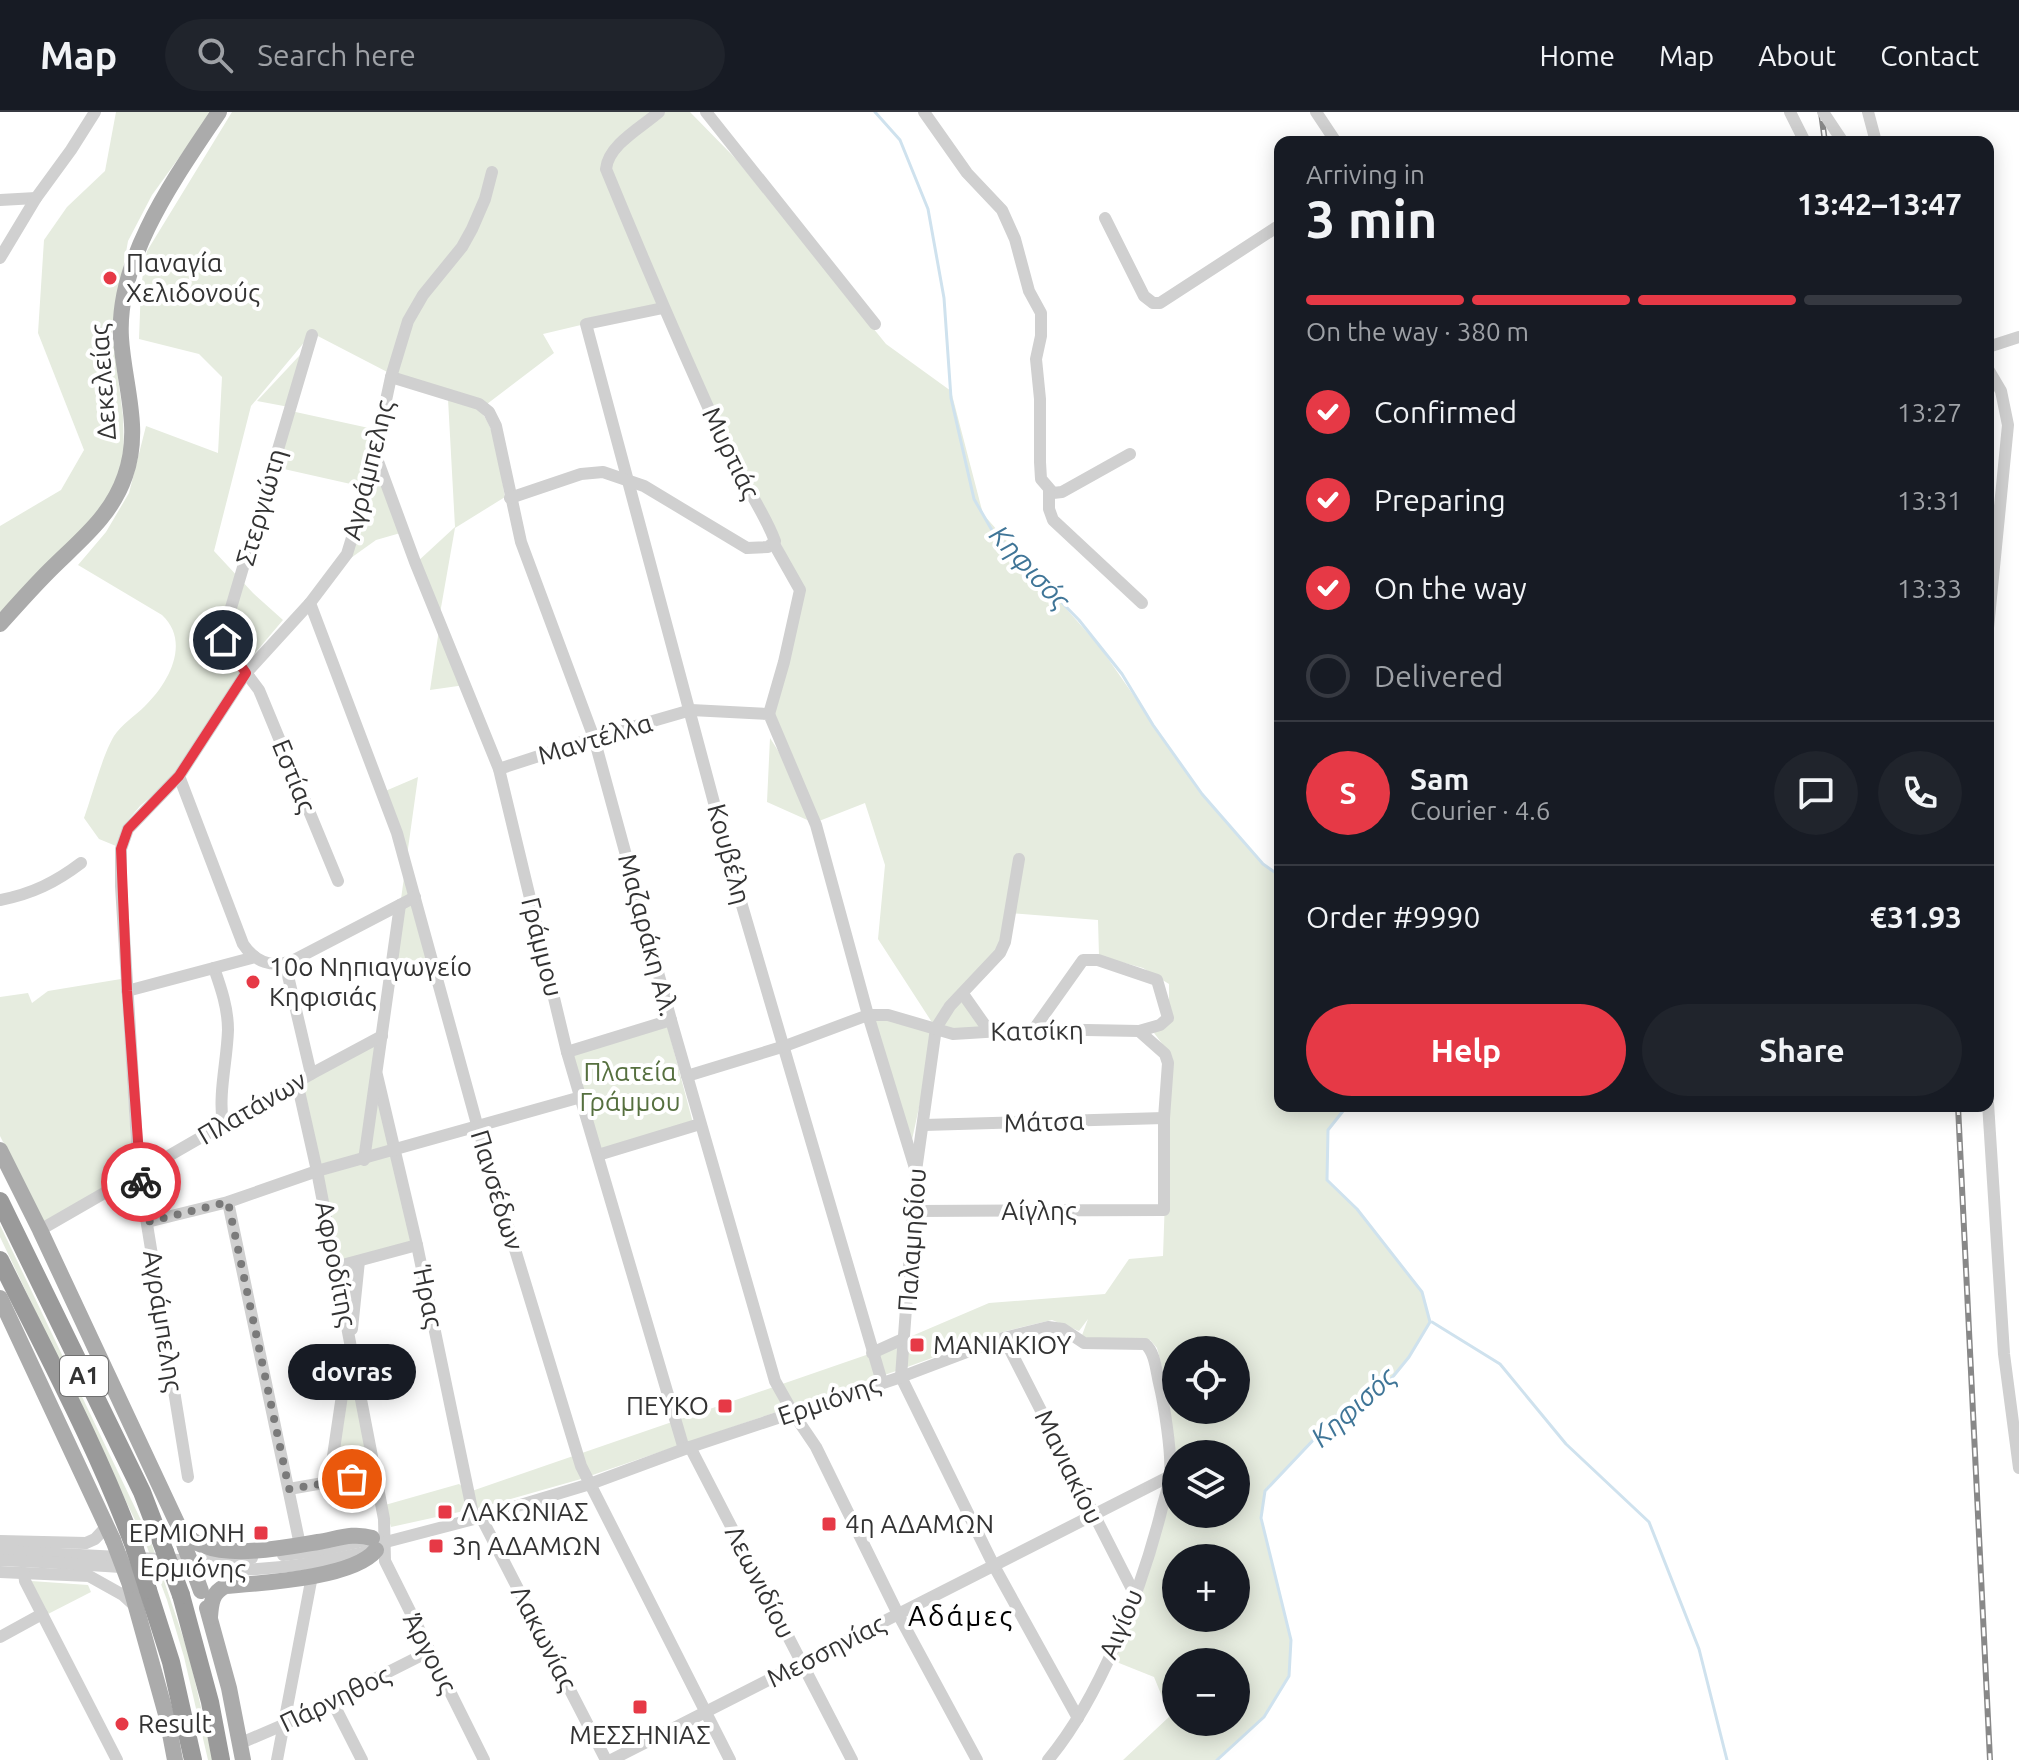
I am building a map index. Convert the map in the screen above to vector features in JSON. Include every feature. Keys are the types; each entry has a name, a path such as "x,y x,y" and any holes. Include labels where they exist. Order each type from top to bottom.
{"highway":[{"name":"Α1","path":"0,1201 142,1492 181,1595 210,1702 221,1760"},
{"name":"Α1","path":"0,1260 120,1509 135,1549 139,1587 179,1693 193,1760"}],"main road":[{"name":"Δεκελείας","path":"0,624 105,515 125,477 131,457 133,428 121,339 126,290 138,248 150,225 219,112"},
{"path":"0,1150 177,1523 210,1617 242,1752"},
{"path":"0,1298 110,1533 139,1587 136,1607 163,1703 175,1760"},
{"path":"177,1523 188,1539 206,1549 234,1551 300,1545 351,1535 379,1543 364,1561 312,1576 226,1586 215,1594 210,1617"}],"street":[{"path":"0,258 36,198 95,112"},
{"name":"Μυρτιάς","path":"510,498 581,474 603,472 627,478 652,490 747,548 758,549 774,544 770,528 739,475 663,308 606,169 609,156 616,148 659,112"},
{"path":"706,112 875,324"},
{"path":"924,112 967,173 1002,210 1015,239 1029,291 1041,313 1041,336 1036,359 1040,399 1040,462 1041,479 1049,491 1049,509 1053,520 1142,603"},
{"path":"1316,112 1332,136"},
{"path":"1790,112 1802,136"},
{"path":"1823,112 1839,136"},
{"path":"1868,112 1874,136"},
{"name":"Αγράμπελης","path":"188,1477 139,1175 120,864 123,837 145,809 179,776 246,673 341,565 352,543 391,377 414,308 472,229 492,172"},
{"path":"0,200 36,198"},
{"path":"1105,218 1144,296 1153,303 1166,302 1274,229"},
{"name":"Κουβέλη","path":"663,308 586,324 736,885 882,1382"},
{"name":"Στεργιώτη","path":"246,673 225,645 223,634 312,335"},
{"path":"1994,345 2019,337"},
{"name":"Μαζαράκη Αλ.","path":"391,377 471,401 485,408 496,426 521,542 594,738 700,1124 775,1381 816,1447 898,1614 977,1760"},
{"path":"1994,379 2001,391 2008,425 1994,567"},
{"name":"Γράμμου","path":"375,453 415,562 499,769 567,1052 687,1448"},
{"path":"1049,491 1069,489 1130,454"},
{"path":"774,544 800,590 769,714 813,815 868,1015 916,1171"},
{"name":"Πανσέδων","path":"310,603 393,820 478,1128 576,1450 590,1484 730,1760"},
{"name":"Εστίας","path":"246,673 266,704 338,881"},
{"name":"Μαντέλλα","path":"499,769 691,710 769,714"},
{"path":"179,776 239,932 253,955 270,964 285,963 415,897"},
{"path":"687,1076 785,1046 868,1015 888,1015 936,1028 950,1006 1000,953 1005,942 1019,859"},
{"path":"0,900 38,890 81,863"},
{"name":"Ήρας","path":"364,1160 400,905"},
{"path":"127,991 253,955"},
{"path":"1034,1029 1078,965 1089,959 1157,980 1168,1018 1160,1025 1139,1031"},
{"path":"285,963 311,1074"},
{"path":"214,968 223,991 227,1014 221,1109 223,1125"},
{"path":"963,994 989,1031"},
{"path":"567,1052 671,1020"},
{"name":"Κατσίκη","path":"936,1028 953,1034 1034,1029 1139,1031"},
{"name":"Παλαμηδίου","path":"936,1028 916,1171 901,1377 994,1566 1078,1718"},
{"path":"1139,1031 1167,1057 1164,1118"},
{"name":"Πλατάνων","path":"40,1230 382,1036"},
{"name":"Ήρας","path":"377,1075 478,1518"},
{"name":"Αφροδίτης","path":"297,1082 384,1519 379,1543"},
{"path":"147,1222 228,1202 317,1171 581,1097"},
{"path":"1989,1112 2004,1354 2019,1468"},
{"name":"Μάτσα","path":"924,1125 1164,1118"},
{"name":"Αίγλης","path":"915,1211 1164,1210 1164,1118"},
{"path":"598,1155 700,1124"},
{"path":"228,1202 300,1545"},
{"path":"335,1267 417,1245"},
{"path":"329,1483 359,1261"},
{"name":"Ερμιόνης","path":"0,1560 238,1570 301,1565 478,1518 590,1484 687,1448 901,1377 1004,1338 1048,1327 1057,1327 1084,1343 1147,1345 1152,1351 1163,1399 1167,1440"},
{"name":"Μανιακίου","path":"1004,1338 1135,1595"},
{"path":"872,1353 903,1339"},
{"name":"Λεωνιδίου","path":"687,1448 852,1760"},
{"path":"289,1489 375,1474"},
{"name":"Μεσσηνίας","path":"609,1760 1162,1480"},
{"name":"Αιγίου","path":"1048,1760 1078,1718 1093,1690 1135,1595 1162,1506"},
{"name":"Λακωνίας","path":"478,1518 609,1760"},
{"path":"0,1541 86,1543 110,1533"},
{"name":"Ερμιόνης","path":"0,1551 199,1561 379,1543"},
{"name":"Άργους","path":"379,1543 428,1652 484,1760"},
{"name":"Ερμιόνης","path":"0,1572 89,1576 123,1595 136,1607"},
{"path":"24,1573 25,1581 117,1760"},
{"path":"277,1760 312,1576"},
{"path":"0,1637 42,1614"},
{"name":"Πάρνηθος","path":"242,1752 283,1725 428,1652"},
{"path":"332,1701 362,1760"}],"green space":[{"path":"116,112 212,112 152,195 128,241 112,332 123,416 124,456 112,491 86,529 0,612 0,526 61,490 84,450 38,333 44,240 67,207 105,171"},
{"path":"232,112 690,112 736,159 886,344 951,391 983,514 1100,647 1202,794 1263,864 1274,872 1274,1112 1342,1112 1328,1130 1328,1180 1357,1209 1422,1292 1430,1322 1409,1357 1387,1384 1336,1416 1265,1491 1261,1518 1291,1640 1289,1676 1264,1717 1250,1730 1250,1648 1162,1648 1162,1696 1154,1677 1109,1659 1162,1510 1162,1528 1250,1528 1250,1440 1171,1440 1169,1424 1250,1424 1250,1336 1162,1336 1162,1367 1157,1348 1150,1340 1081,1338 1088,1319 1079,1331 1052,1320 1006,1331 581,1479 482,1507 391,1527 385,1505 459,1484 469,1492 872,1353 989,1303 1105,1294 1129,1259 1163,1256 1170,1054 1154,1033 1169,1018 1169,984 1143,968 1099,956 1098,920 1009,913 1004,942 943,1006 937,1026 964,998 987,1030 936,1029 910,1149 868,1015 935,1027 878,939 885,865 865,803 814,823 767,802 770,738 791,771 774,716 804,590 661,306 543,334 554,353 487,404 393,375 312,333 251,406 214,551 283,620 245,665 173,778 140,806 124,825 116,846 99,839 84,818 106,753 117,732 162,686 176,650 171,626 162,615 78,565 106,532 129,493 146,426 218,453 222,377 199,354 139,339 141,286 147,251"},
{"path":"300,355 289,407 257,401"},
{"path":"448,399 472,405 487,421 496,446 505,497 455,528 439,619 416,563 455,527"},
{"path":"291,411 378,430 374,452 404,532 376,540 341,565 364,487 275,467"},
{"path":"440,623 465,685 430,690"},
{"path":"418,777 406,863 383,792"},
{"path":"406,863 432,960 390,978"},
{"path":"121,979 133,1173 44,1223 0,1136 0,997 28,993 32,1003 48,991"},
{"name":"Πλατεία Γράμμου","path":"667,1025 693,1123 598,1155 567,1052"},
{"path":"373,1042 417,1245 359,1261 350,1340 297,1082"},
{"path":"0,1225 150,1539 189,1655 213,1760 208,1760 184,1657 144,1539 0,1237"},
{"path":"351,1347 375,1474 329,1483"},
{"path":"31,1581 88,1585 91,1592 48,1614"},
{"path":"1162,1723 1162,1736 1243,1736 1217,1760 1123,1760"}],"waterway":[{"name":"Κηφισός","path":"875,112 900,140 928,209 944,298 951,398 974,499 993,532 1079,620 1122,674 1153,725 1202,794 1263,864 1274,872"},
{"name":"Κηφισός","path":"1217,1760 1264,1717 1289,1676 1291,1640 1261,1518 1265,1491 1336,1416 1387,1384 1409,1357 1430,1322 1422,1292 1357,1209 1327,1180 1328,1130 1342,1112"},
{"path":"1432,1322 1500,1364 1566,1444 1649,1522 1699,1649 1727,1760"}],"railway":[{"path":"1821,112 1824,136"},
{"path":"1958,1112 1990,1760"}],"way so far":[{"path":"141,1182 147,1222 228,1202 289,1489 352,1479"}],"place":[{"name":"Παναγία Χελιδονούς","path":"110,278"},
{"name":"10ο Νηπιαγωγείο Κηφισιάς","path":"253,982"},
{"name":"ΜΑΝΙΑΚΙΟΥ","path":"917,1345"},
{"name":"ΠΕΥΚΟ","path":"725,1406"},
{"name":"dovras","path":"352,1479"},
{"name":"ΛΑΚΩΝΙΑΣ","path":"445,1512"},
{"name":"4η ΑΔΑΜΩΝ","path":"829,1524"},
{"name":"ΕΡΜΙΟΝΗ","path":"261,1533"},
{"name":"3η ΑΔΑΜΩΝ","path":"436,1546"},
{"name":"ΜΕΣΣΗΝΙΑΣ","path":"640,1707"},
{"name":"Result","path":"122,1724"}],"district":[{"name":"Αδάμες","path":"961,1616"}],"route":[{"path":"141,1182 127,991 121,849 128,829 179,776 246,673 223,640"}]}
